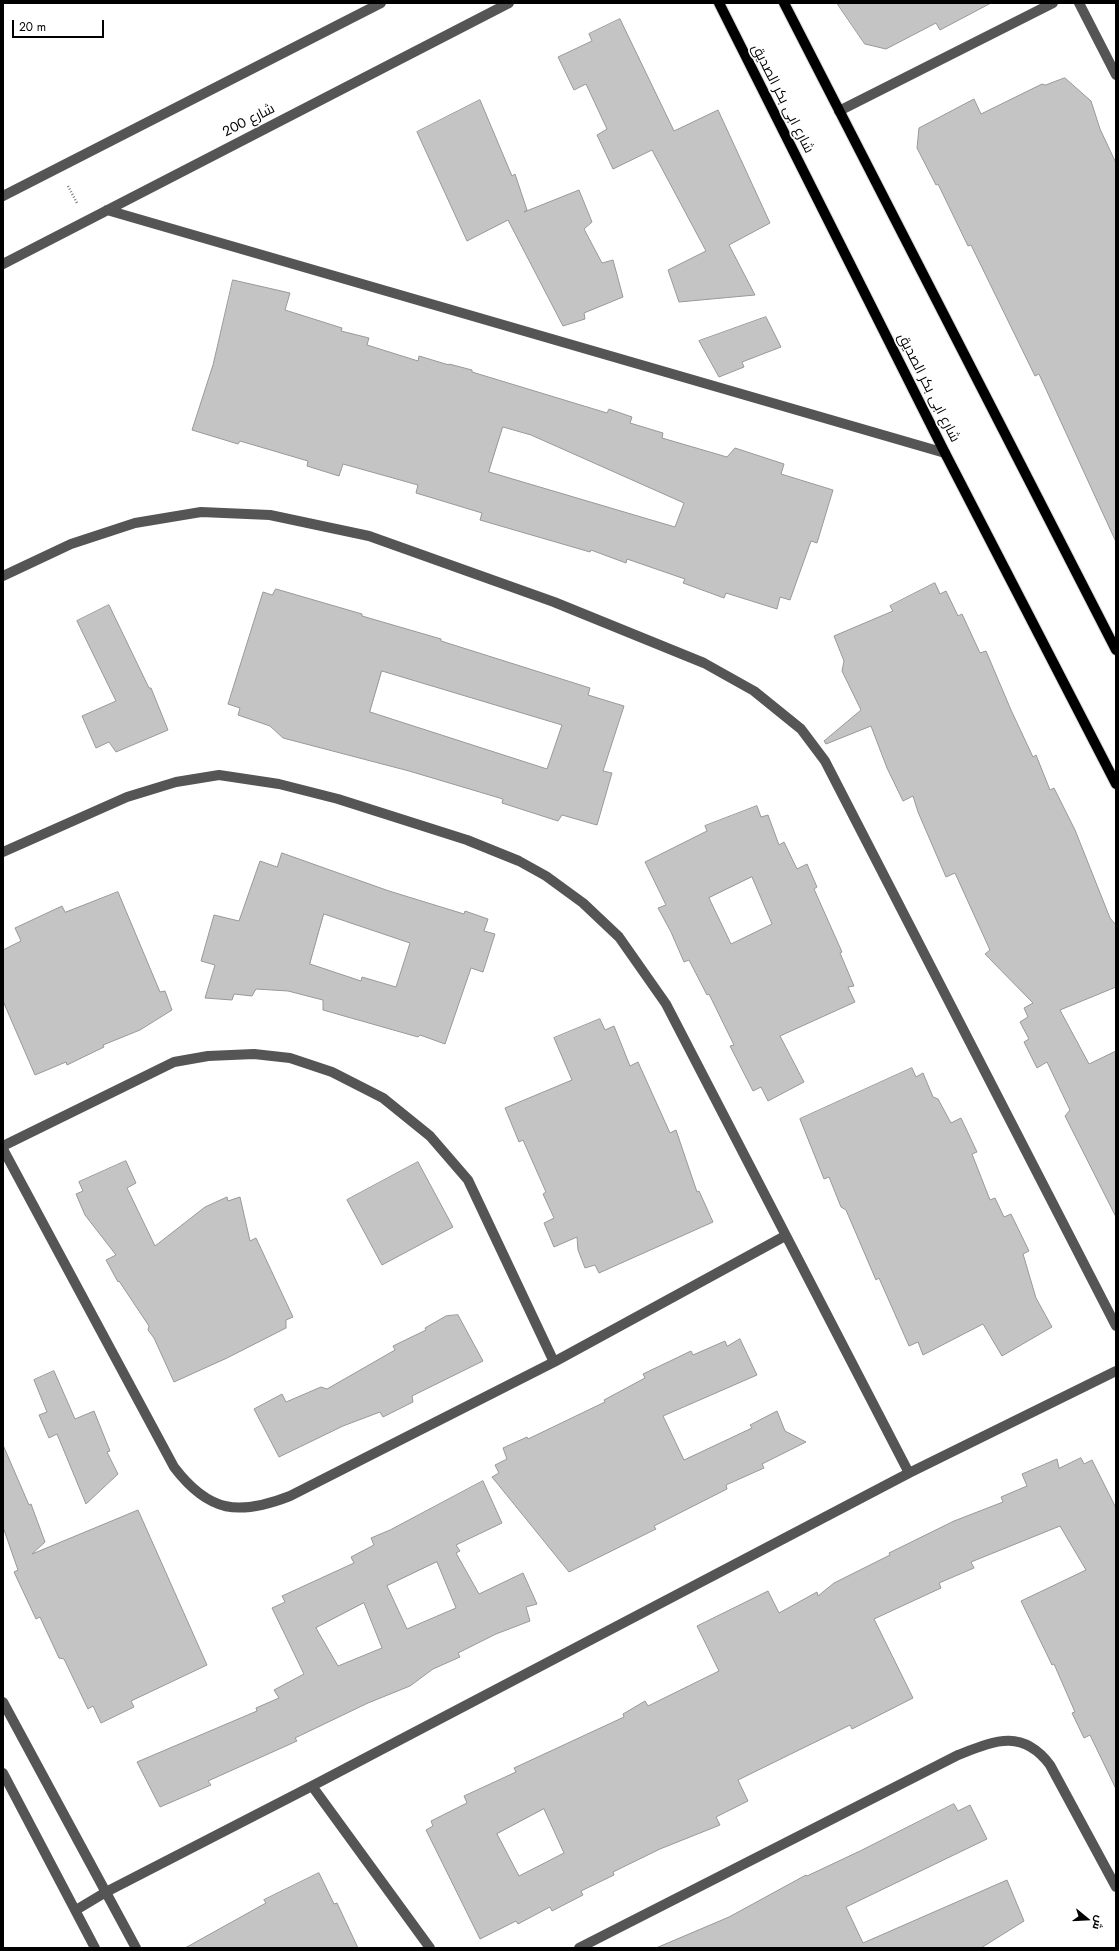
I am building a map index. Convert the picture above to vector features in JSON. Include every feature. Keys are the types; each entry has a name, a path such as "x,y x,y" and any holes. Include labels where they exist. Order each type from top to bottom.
{"main road":[{"name":"شارع ابى بكر الصديق","path":"719,3 945,453 1116,784"},
{"path":"784,3 1116,650"}],"street":[{"path":"3,196 381,3"},
{"name":"شارع 200","path":"3,264 509,3"},
{"path":"839,111 1053,3"},
{"path":"1079,3 1116,75"},
{"path":"107,210 945,453"},
{"path":"3,576 71,544 135,523 200,512 270,516 368,536 554,602 704,663 754,691 801,729 825,761 1116,1326"},
{"path":"3,852 127,797 176,782 219,775 279,784 338,799 467,840 519,861 546,876 583,903 618,937 666,1004 909,1473"},
{"path":"554,1362 468,1180 430,1136 383,1098 332,1072 290,1058 254,1054 208,1056 174,1062 3,1147 174,1467 188,1484 210,1501 239,1509 266,1505 290,1496 554,1362 785,1236"},
{"path":"76,1910 106,1892 312,1786 909,1473 1116,1370"},
{"path":"3,1702 136,1948"},
{"path":"579,1948 958,1755 990,1742 1013,1740 1031,1745 1041,1753 1050,1764 1116,1887"},
{"path":"3,1773 95,1948"},
{"path":"312,1786 430,1948"}],"path":[{"path":"59,168 86,221"}],"building":[{"path":"837,3 991,3 940,30 936,23 886,49 865,44"},
{"path":"620,19 674,131 718,110 770,223 729,245 755,295 679,302 668,270 706,251 652,150 613,169 597,135 607,129 586,84 574,90 558,57 592,41 589,34"},
{"path":"1065,78 1091,101 1100,129 1116,163 1116,542 1039,374 1035,376 971,245 968,246 938,184 936,185 917,148 919,128 974,99 981,114 1042,84 1045,85"},
{"path":"480,100 512,176 515,174 527,210 524,212 579,190 592,222 584,229 602,263 613,260 623,297 584,313 585,319 563,326 508,220 467,241 417,132"},
{"path":"233,280 290,293 285,310 342,328 341,331 369,338 367,345 418,361 419,356 472,370 472,372 607,413 609,409 632,417 630,423 663,433 662,438 727,457 735,448 784,464 781,474 833,490 817,543 811,541 790,600 780,597 777,609 726,593 724,598 683,583 685,579 627,559 626,563 591,550 590,552 480,520 482,513 416,493 418,485 343,464 339,476 307,466 308,461 240,441 238,444 192,430 213,365","holes":["503,427 531,435 684,503 675,527 489,472"]},
{"path":"766,317 781,347 742,362 744,367 719,377 699,341"},
{"path":"935,583 940,594 946,591 958,616 962,614 980,653 986,651 1033,757 1036,755 1050,790 1054,788 1075,830 1110,918 1116,925 1116,987 1060,1010 1089,1064 1116,1051 1116,1217 1065,1116 1070,1110 1047,1062 1037,1068 1024,1042 1029,1039 1020,1022 1028,1017 1024,1008 1033,1003 985,954 990,950 955,873 946,877 918,812 913,796 903,801 887,768 871,726 826,744 824,741 861,710 842,671 844,661 834,636 893,611 890,606"},
{"path":"276,589 362,614 362,616 441,639 441,641 590,688 588,695 624,706 603,771 612,773 597,825 562,815 558,821 502,803 503,799 409,771 283,738 270,726 238,715 240,708 228,704 263,592 272,595","holes":["382,671 562,725 547,769 370,712"]},
{"path":"109,605 149,688 151,688 168,730 116,752 109,742 96,748 82,716 116,701 77,621"},
{"path":"757,806 761,817 768,815 779,845 784,842 797,869 807,864 817,887 814,889 842,952 840,953 854,986 848,987 855,1002 780,1036 804,1082 768,1101 761,1087 753,1091 730,1046 734,1045 709,994 707,995 689,960 684,962 671,932 658,908 666,905 645,862 707,831 705,826","holes":["752,877 772,924 731,944 709,898"]},
{"path":"282,853 389,891 464,914 465,911 488,919 484,931 495,934 483,972 471,968 445,1044 420,1035 418,1037 323,1010 323,1000 288,991 256,989 252,996 234,994 232,1000 205,998 215,965 201,961 214,915 239,921 260,861 277,867","holes":["324,914 410,943 396,987 362,977 361,981 310,964"]},
{"path":"118,892 160,992 165,991 172,1010 140,1030 103,1045 104,1047 67,1065 66,1062 35,1075 3,1001 3,950 21,941 15,928 62,906 65,912"},
{"path":"600,1019 605,1030 614,1026 630,1066 638,1062 670,1133 676,1130 697,1192 699,1191 713,1222 599,1273 595,1265 585,1268 578,1250 577,1237 554,1247 544,1223 554,1218 543,1194 546,1192 523,1140 519,1142 505,1108 572,1080 554,1038"},
{"path":"912,1068 916,1077 923,1073 933,1097 938,1099 951,1123 961,1118 977,1152 972,1154 990,1200 995,1198 1004,1217 1011,1214 1029,1251 1023,1254 1036,1298 1052,1327 1002,1356 983,1324 923,1355 918,1342 909,1346 879,1278 876,1280 846,1210 841,1207 829,1177 824,1179 800,1119"},
{"path":"126,1161 136,1183 127,1188 155,1246 205,1207 227,1197 228,1201 240,1197 250,1241 256,1238 293,1317 286,1320 286,1328 227,1358 174,1382 154,1338 148,1330 149,1326 119,1281 118,1282 106,1260 116,1255 85,1215 76,1194 83,1191 79,1182"},
{"path":"418,1162 453,1227 382,1265 347,1200"},
{"path":"458,1315 483,1361 412,1396 413,1402 383,1417 380,1412 343,1426 279,1457 254,1409 282,1394 286,1402 321,1387 327,1389 395,1350 393,1346 426,1330 425,1328 446,1316"},
{"path":"740,1339 757,1375 663,1416 684,1460 752,1428 750,1425 777,1411 785,1431 806,1442 762,1464 764,1468 726,1485 727,1489 654,1526 656,1529 569,1572 492,1477 499,1473 495,1465 507,1459 503,1448 527,1437 528,1439 605,1402 604,1400 645,1378 643,1374 691,1351 693,1355 725,1341 727,1346"},
{"path":"54,1371 75,1419 94,1411 110,1451 107,1452 118,1474 86,1504 57,1434 49,1438 39,1415 47,1412 34,1380"},
{"path":"3,1445 29,1505 31,1504 45,1542 32,1554 138,1510 207,1665 131,1701 134,1707 101,1723 93,1706 88,1709 64,1659 59,1658 40,1617 36,1619 14,1572 18,1570 3,1527"},
{"path":"1081,1458 1084,1464 1092,1460 1116,1508 1116,1789 1090,1735 1084,1738 1072,1713 1075,1712 1054,1664 1052,1665 1021,1601 1086,1570 1060,1526 971,1562 974,1568 939,1583 941,1588 874,1619 913,1698 852,1729 850,1725 738,1780 748,1801 716,1817 720,1825 660,1849 613,1872 614,1875 581,1891 583,1895 552,1911 550,1907 518,1924 516,1921 480,1939 426,1830 433,1826 431,1821 467,1803 464,1796 516,1772 514,1768 624,1717 623,1714 645,1701 648,1706 719,1671 697,1626 768,1591 779,1613 817,1592 818,1596 834,1583 890,1555 889,1553 954,1521 1003,1502 1001,1497 1027,1486 1022,1474 1057,1459 1059,1468","holes":["544,1809 564,1853 519,1876 497,1834"]},
{"path":"483,1481 502,1523 456,1545 460,1551 456,1553 479,1594 523,1573 537,1604 526,1607 530,1621 496,1634 458,1653 460,1657 433,1669 410,1686 368,1703 295,1738 297,1741 208,1781 211,1785 160,1807 137,1762 257,1711 256,1708 279,1698 274,1690 304,1674 272,1608 285,1602 282,1596 354,1563 351,1557 374,1545 371,1538 390,1530","holes":["437,1562 456,1608 407,1629 387,1586","364,1603 382,1648 338,1666 316,1628"]},
{"path":"954,1804 958,1811 970,1805 987,1839 846,1907 863,1943 1007,1880 1024,1921 981,1948 656,1948 729,1917 806,1875 807,1876 860,1851"},
{"path":"319,1873 334,1904 337,1903 358,1948 185,1948 266,1903 264,1900"}]}
